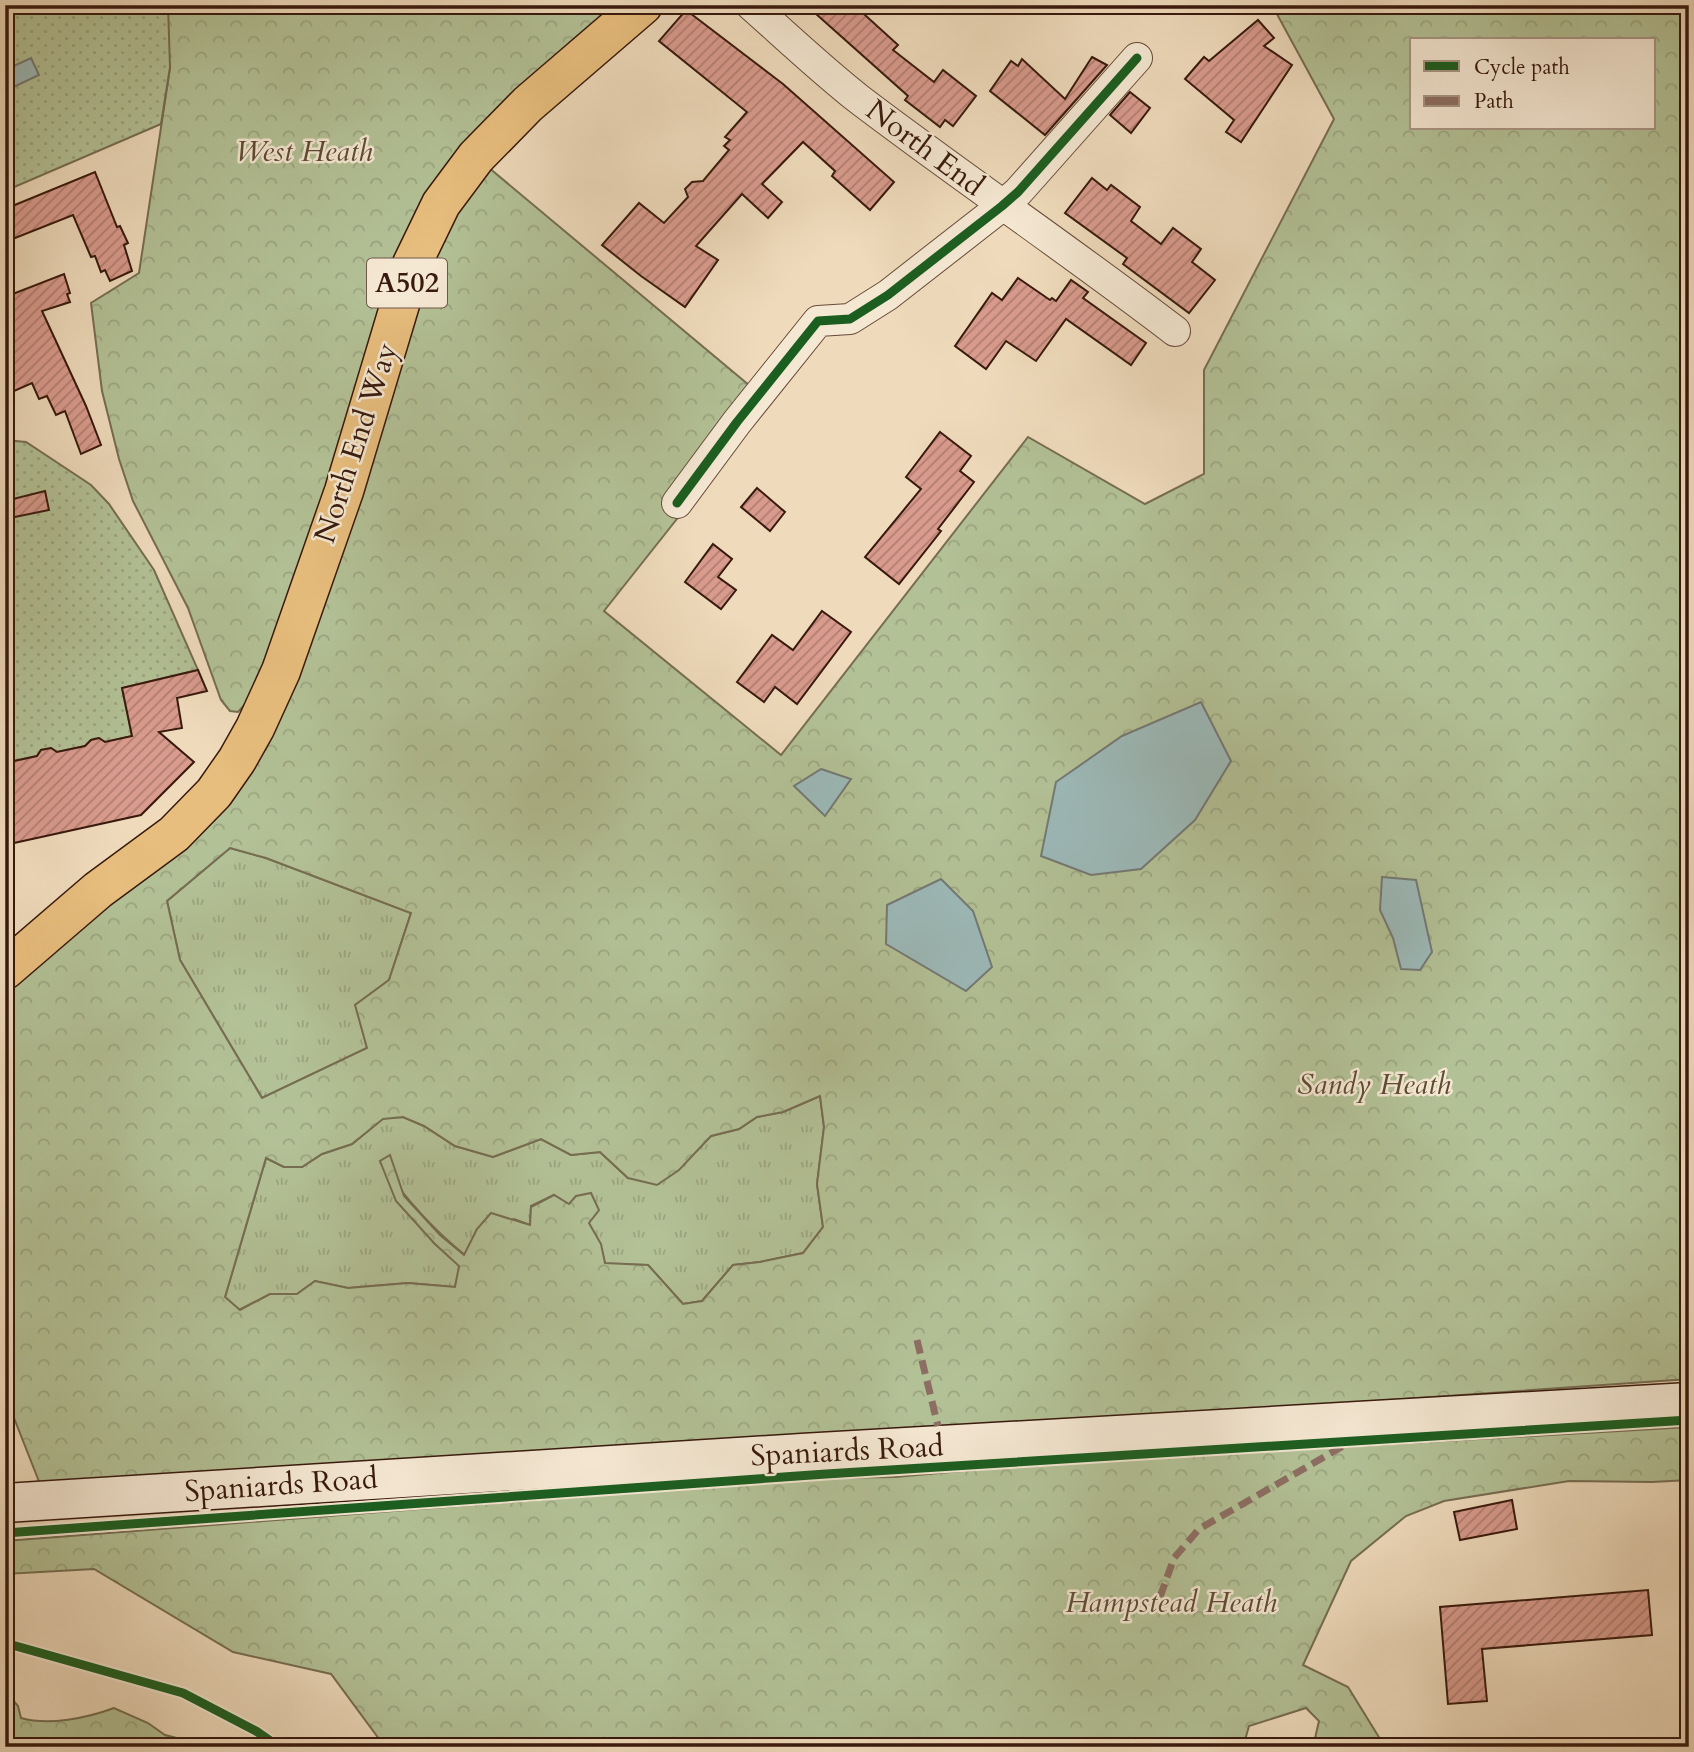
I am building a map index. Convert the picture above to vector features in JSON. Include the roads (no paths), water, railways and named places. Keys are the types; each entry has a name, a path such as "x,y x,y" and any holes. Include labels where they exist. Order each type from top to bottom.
{"main road":[{"name":"North End Way","path":"5,970 98,890 219,767 292,636 344,491 412,264 440,204 476,157 528,104 643,5"},
{"name":"Spaniards Road","path":"5,1503 802,1453 1689,1402"}],"street":[{"name":"North End","path":"751,5 858,98 1175,331"},
{"path":"677,503 737,422 818,321 850,319 888,295 1002,206 1018,192 1137,58"}],"water":[{"path":"31,58 39,75 5,91 5,70"},
{"path":"1201,702 1231,761 1195,820 1141,869 1091,875 1041,856 1056,782 1122,736"},
{"path":"821,769 851,779 825,816 794,786"},
{"path":"1382,877 1416,880 1432,952 1420,970 1401,969 1393,938 1380,910"},
{"path":"941,879 973,911 992,967 966,991 886,944 887,905"}],"park label":[{"name":"West Heath","path":"304,151"},
{"name":"Sandy Heath","path":"1374,1084"},
{"name":"Hampstead Heath","path":"1171,1602"}]}
